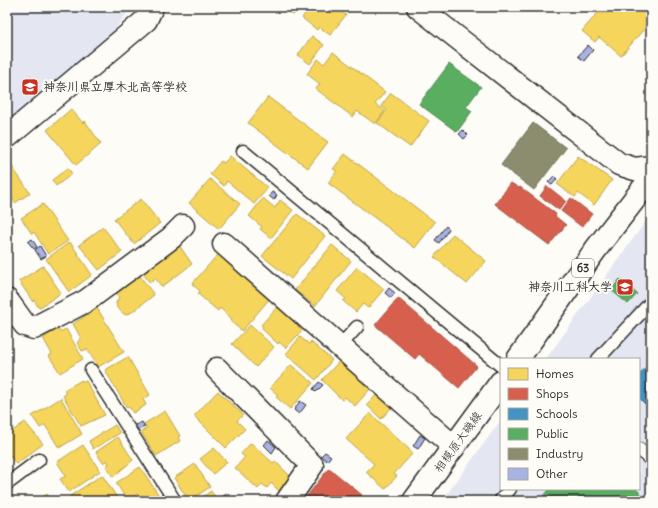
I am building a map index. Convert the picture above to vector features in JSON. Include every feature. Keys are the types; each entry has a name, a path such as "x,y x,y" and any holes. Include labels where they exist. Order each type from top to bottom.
{"street":[{"path":"7,137 146,20 152,7"},
{"path":"418,7 619,164 635,168 651,167"},
{"name":"63","path":"519,358 596,249 651,178"},
{"path":"7,300 25,326 34,328 86,301 171,238 183,226"},
{"path":"224,244 454,447"},
{"path":"217,369 312,465 286,501"},
{"name":"相模原大磯線","path":"414,501 500,383"}],"lane":[{"path":"243,151 500,365"},
{"path":"599,358 651,302"},
{"path":"340,346 357,327"},
{"path":"91,370 175,501"},
{"path":"640,450 651,460"},
{"path":"7,484 39,460"},
{"path":"500,501 509,490"}],"shaded area":[{"name":"神奈川県立厚木北高等学校","path":"7,7 132,7 101,47 7,126"},
{"name":"神奈川工科大学","path":"651,214 651,501 442,501 500,421 500,490 640,490 640,358 547,358"}],"building: Homes":[{"path":"282,7 300,7 293,15"},
{"path":"310,7 341,7 339,10 346,15 330,35 319,27 317,30 302,18"},
{"path":"603,7 649,7 651,9 645,17 650,22 621,56 599,37 595,42 582,31"},
{"path":"312,36 324,45 310,64 298,55"},
{"path":"333,52 385,92 375,104 385,111 375,124 357,111 353,117 316,89 320,84 307,74 318,59 324,64"},
{"path":"391,93 429,121 410,147 377,123 387,110 381,106"},
{"path":"268,97 328,142 308,168 248,123"},
{"path":"71,109 83,123 85,121 101,144 76,165 47,130"},
{"path":"345,154 435,222 415,248 328,183 337,171 333,169"},
{"path":"230,156 268,188 254,204 227,181 224,186 210,174 221,161 224,163"},
{"path":"578,156 612,180 594,205 578,193 575,197 557,184"},
{"path":"9,162 30,193 15,203 7,191 7,163"},
{"path":"68,168 72,174 56,186 52,180"},
{"path":"210,179 240,204 219,229 189,203"},
{"path":"263,198 275,208 280,200 293,210 271,238 260,229 262,227 249,216"},
{"path":"141,199 160,223 134,244 114,219"},
{"path":"43,204 68,241 48,254 34,232 32,234 21,218"},
{"path":"297,214 325,236 291,279 262,256"},
{"path":"103,227 122,252 99,270 79,245"},
{"path":"453,234 486,261 467,284 434,257"},
{"path":"70,242 92,275 69,292 46,259"},
{"path":"179,245 192,264 162,287 155,278 150,283 140,269"},
{"path":"332,245 351,261 315,306 295,290"},
{"path":"220,252 271,297 242,331 230,321 232,319 220,308 218,311 198,294 200,291 192,284"},
{"path":"43,266 61,293 39,308 34,300 33,302 19,281"},
{"path":"357,267 384,289 368,308 363,304 356,312 343,301 346,299 337,291"},
{"path":"137,272 154,295 132,312 125,315 117,308 116,303 119,297 115,292"},
{"path":"278,306 305,327 286,348 279,342 278,344 262,329 263,327 261,325"},
{"path":"97,308 124,352 98,367 87,349 82,351 77,343 81,338 73,324"},
{"path":"250,325 274,347 256,367 232,344"},
{"path":"58,329 60,332 66,329 83,359 60,373 49,356 52,354 43,338"},
{"path":"300,337 309,344 311,342 332,360 316,380 286,354"},
{"path":"128,357 150,395 143,399 146,405 133,413 129,407 127,408 105,370"},
{"path":"343,357 352,372 371,388 355,406 345,397 342,400 322,380"},
{"path":"291,365 313,383 290,409 276,397 278,395 270,388"},
{"path":"82,380 83,382 86,381 105,415 81,426 63,396 66,394 64,390"},
{"path":"218,391 243,415 237,421 245,429 226,448 194,416"},
{"path":"380,391 394,405 381,419 367,405"},
{"path":"61,398 82,434 59,448 45,425 40,428 32,416"},
{"path":"165,411 180,436 178,437 180,441 156,456 141,432 147,428 144,424"},
{"path":"370,413 413,453 394,474 397,476 385,489 366,472 374,464 346,439"},
{"path":"25,422 43,444 16,464 7,452 7,435"},
{"path":"115,425 120,433 93,449 89,441"},
{"path":"118,437 133,460 113,477 106,466 109,464 107,460 103,463 96,452"},
{"path":"251,443 273,463 275,461 292,478 280,492 271,483 267,488 262,484 258,489 235,468 245,457 241,454"},
{"path":"83,445 100,471 69,492 60,479 66,476 57,462"},
{"path":"214,448 227,462 213,474 200,459"},
{"path":"195,464 210,487 189,501 174,478"},
{"path":"140,467 158,494 147,501 142,501 137,494 127,500 116,483"},
{"path":"102,475 118,499 115,501 74,501 70,496"},
{"path":"211,491 218,501 197,501"},
{"path":"47,494 52,501 38,501"}],"building: Shops":[{"path":"511,183 519,188 520,187 556,214 555,216 566,225 549,245 495,204"},
{"path":"547,186 566,201 559,210 540,196"},
{"path":"571,198 592,214 582,227 561,211"},
{"path":"398,298 477,366 459,388 419,354 415,359 375,325"},
{"path":"329,468 362,495 357,501 304,500"}],"building: Schools":[{"path":"651,362 651,410 640,399 640,374"}],"building: Public":[{"path":"449,64 481,87 466,107 472,111 457,132 419,104"},
{"path":"620,279 637,294 628,304 611,290"},
{"path":"549,490 637,490 648,501 539,501"}],"building: Industry":[{"path":"533,123 566,148 534,190 501,165"}],"building: Other":[{"path":"588,45 593,50 584,61 578,56"},
{"path":"463,130 468,135 464,139 459,134"},
{"path":"554,176 557,179 552,185 548,182"},
{"path":"272,192 277,195 274,200 269,196"},
{"path":"446,226 449,229 439,243 435,240"},
{"path":"32,239 37,247 34,249 28,242"},
{"path":"40,246 46,256 41,259 35,250"},
{"path":"389,288 395,293 391,298 385,293"},
{"path":"319,382 323,385 316,392 313,389"},
{"path":"300,401 306,405 299,414 294,410"},
{"path":"142,422 145,427 138,430 135,425"},
{"path":"420,435 425,438 418,449 413,446"},
{"path":"268,440 276,447 272,453 264,445"},
{"path":"325,452 331,456 327,461 321,456"},
{"path":"228,493 233,501 224,501 222,497"}],"place":[{"name":"神奈川県立厚木北高等学校","path":"30,87"},
{"name":"神奈川工科大学","path":"625,287"}]}
